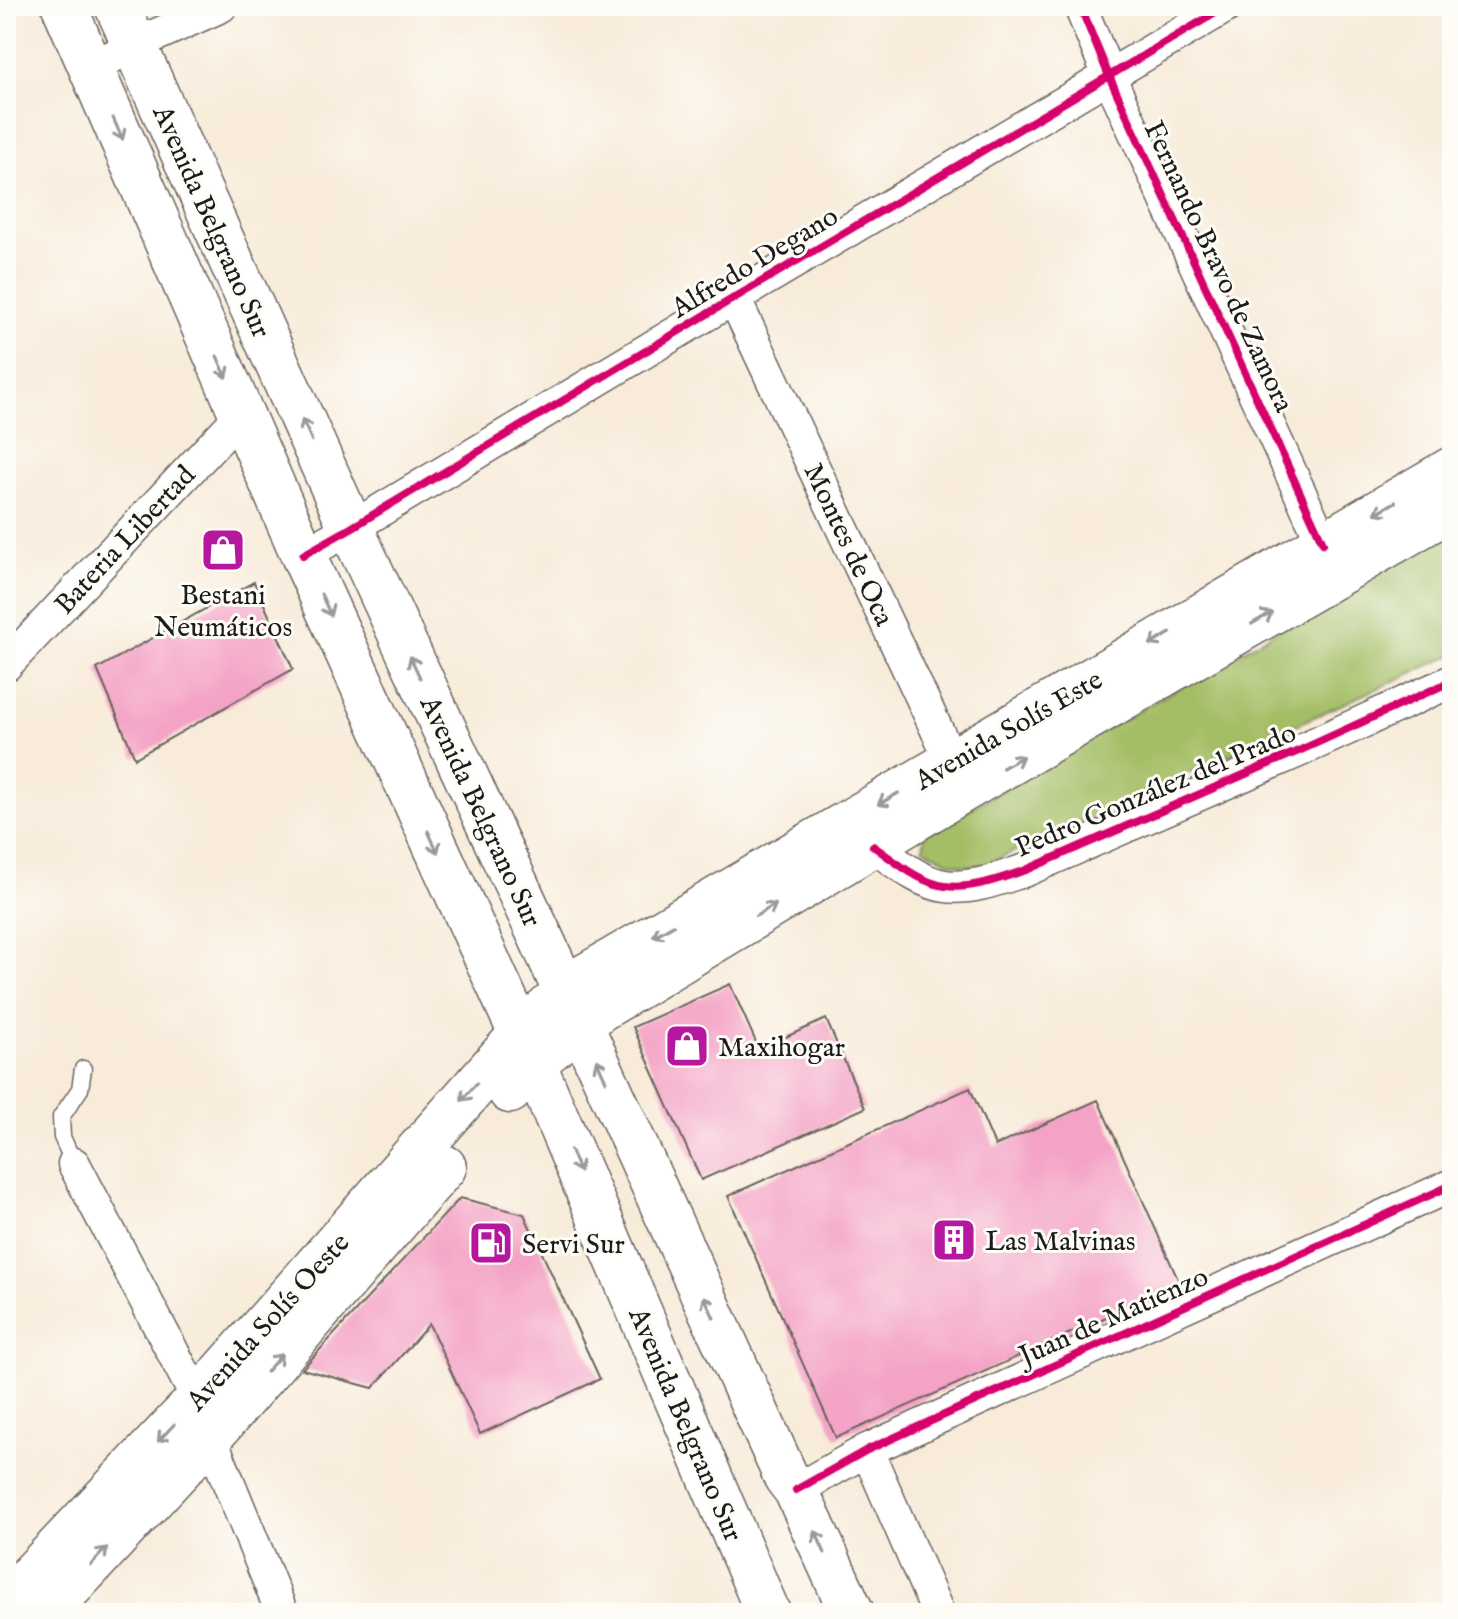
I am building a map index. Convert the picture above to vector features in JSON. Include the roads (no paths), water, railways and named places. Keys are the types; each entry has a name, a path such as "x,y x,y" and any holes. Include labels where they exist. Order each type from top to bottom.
{"main road":[{"name":"Avenida Belgrano Sur","path":"64,6 303,555 527,1048 768,1613"},
{"name":"Avenida Belgrano Sur","path":"117,6 351,528 852,1613"},
{"name":"Avenida Solís Este","path":"1452,469 1323,543 958,775 873,846 613,1002 573,1008 584,977 958,775 1452,508"},
{"name":"Avenida Solís Oeste","path":"46,1613 204,1418 527,1048 573,1008"},
{"path":"721,1504 698,1411 700,1403 708,1397 717,1395 728,1399 759,1446 791,1483"},
{"name":"Avenida Solís Oeste","path":"6,1602 204,1418"}],"street":[{"path":"91,68 221,6"},
{"name":"Fernando Bravo de Zamora","path":"1080,6 1109,76 1323,543"},
{"name":"Alfredo Degano","path":"303,555 1227,6"},
{"name":"Montes de Oca","path":"734,298 958,775"},
{"name":"Bateria Libertad","path":"6,665 243,413"},
{"name":"Pedro González del Prado","path":"873,846 916,875 945,886 978,885 1026,870 1452,681"},
{"path":"74,1164 204,1418 282,1613"},
{"name":"Juan de Matienzo","path":"791,1483 1452,1185"},
{"path":"867,1450 938,1613"}],"lane":[{"path":"74,1164 62,1137 61,1117 80,1089 83,1069"}],"place":[{"name":"Bestani Neumáticos","path":"223,550"},
{"name":"Maxihogar","path":"687,1046"},
{"name":"Las Malvinas","path":"954,1240"},
{"name":"Servi Sur","path":"491,1243"}]}
